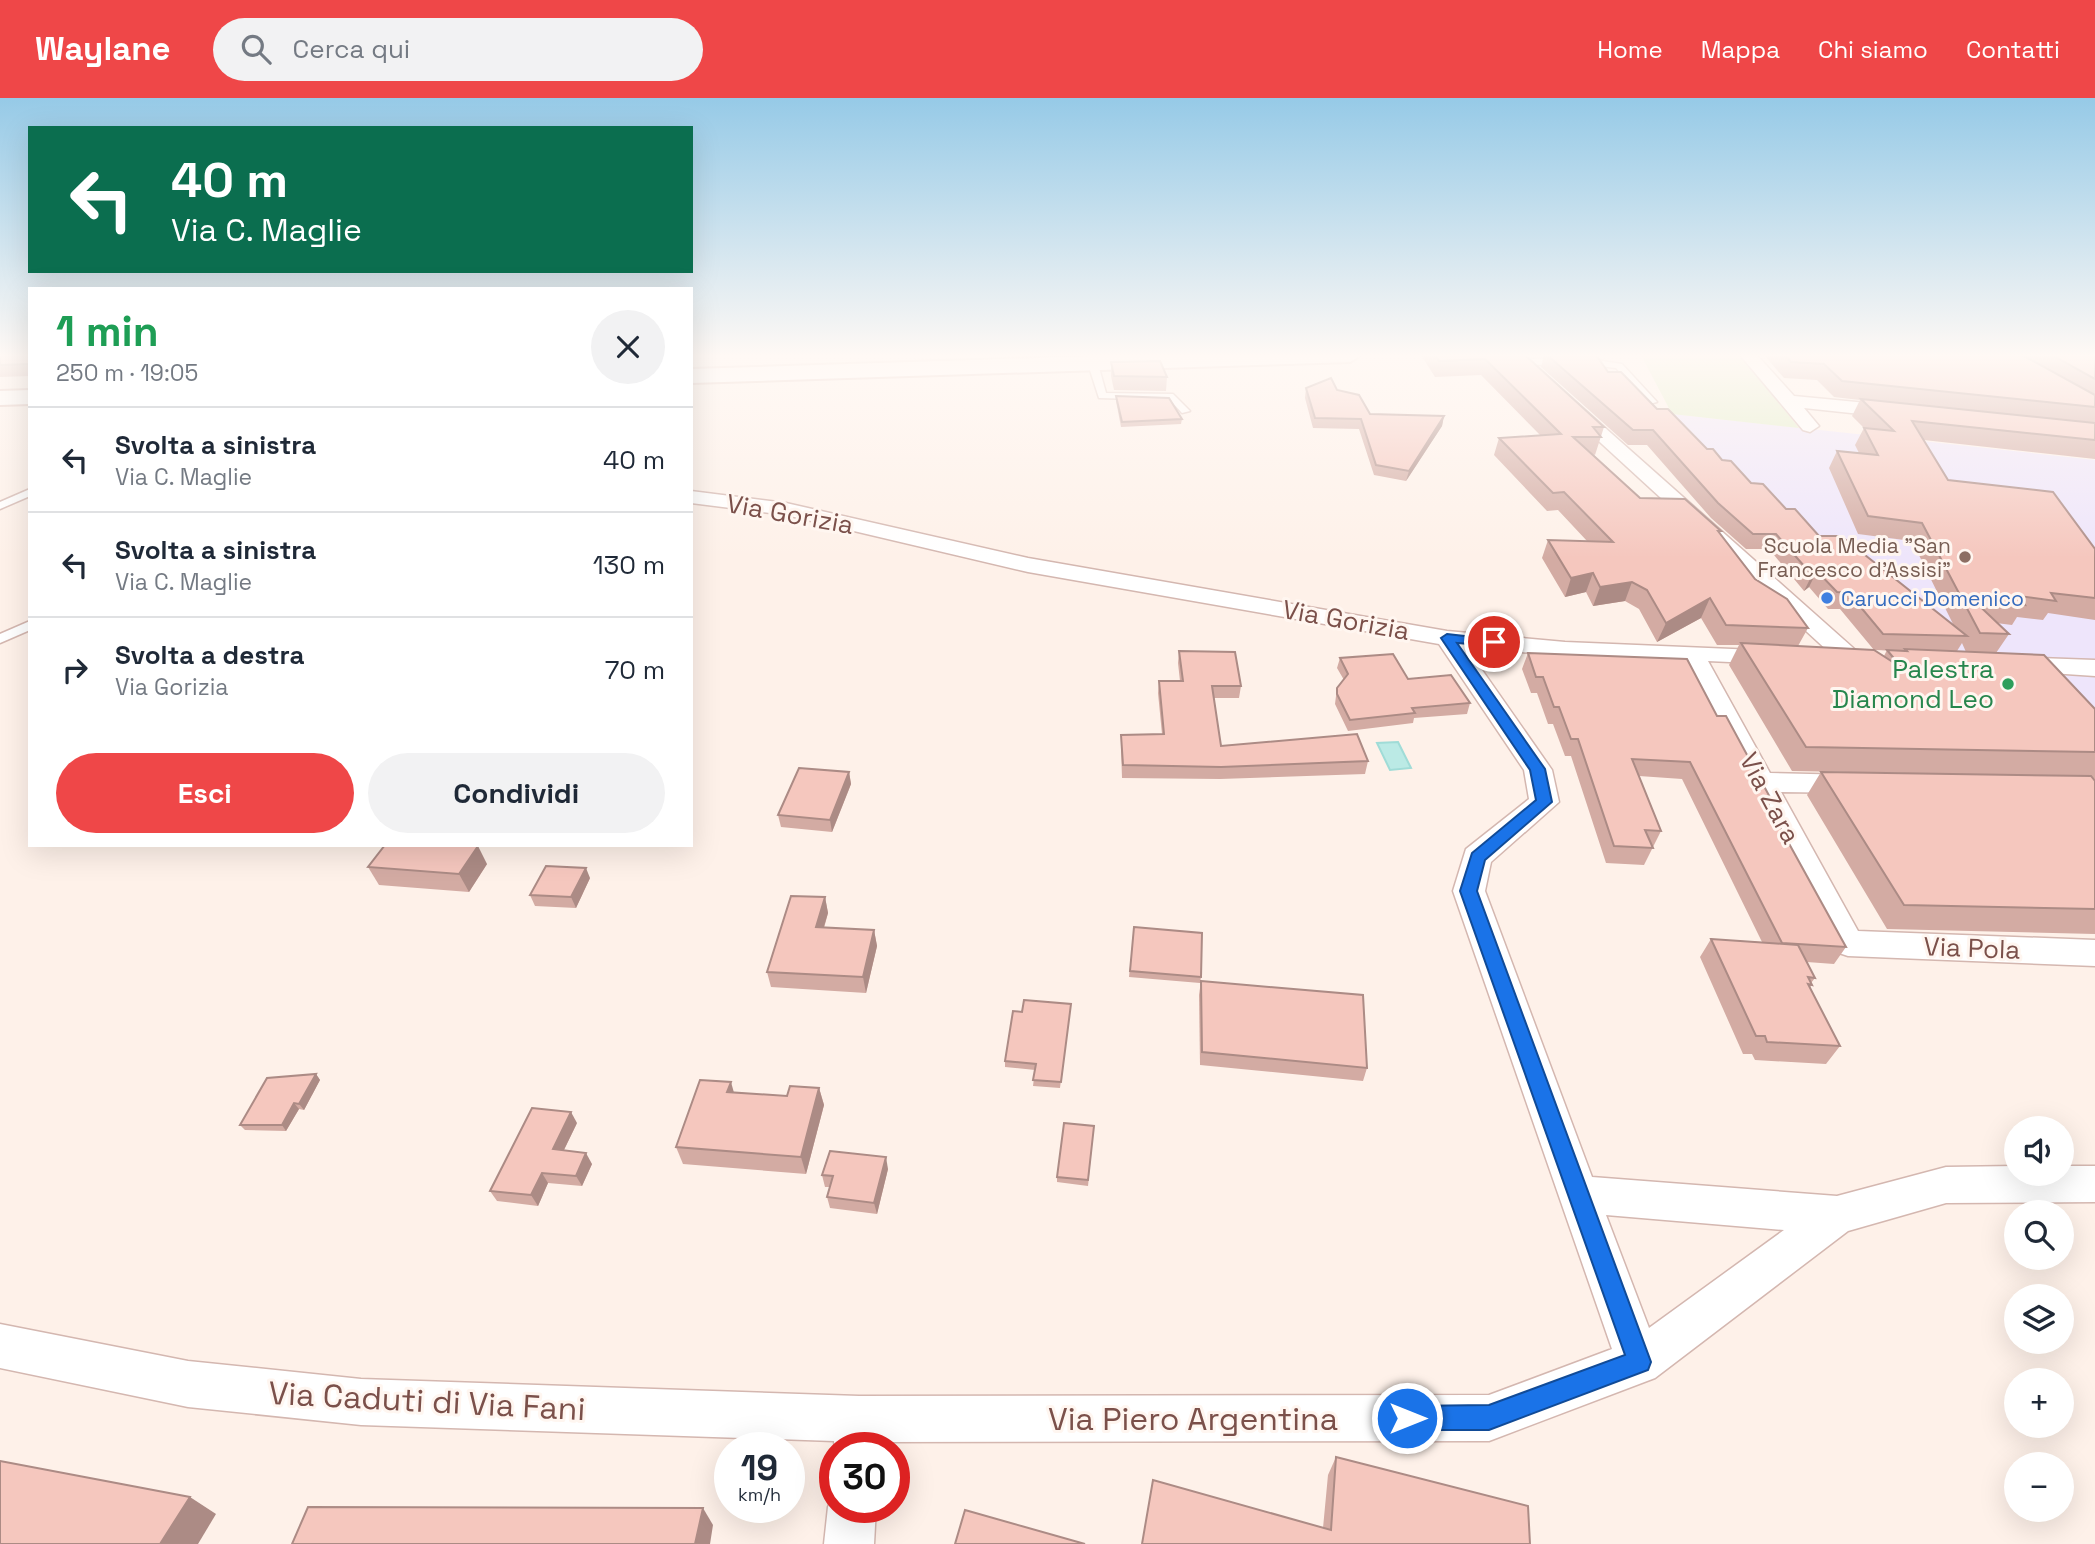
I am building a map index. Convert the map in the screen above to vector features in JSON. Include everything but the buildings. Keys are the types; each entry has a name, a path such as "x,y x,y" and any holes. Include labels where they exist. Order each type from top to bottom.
{"street":[{"path":"1588,422 1851,659"},
{"path":"1807,422 1810,426"},
{"name":"Via Gorizia","path":"693,498 786,509 1028,565 1447,638 1565,649 1878,660"},
{"path":"1447,638 1538,769 1544,802 1477,858 1469,891 1639,1362"},
{"name":"Via Zara","path":"1691,653 1848,943"},
{"path":"1986,664 2095,668"},
{"path":"1762,782 1887,784"},
{"name":"Via Pola","path":"1848,943 2095,953"},
{"name":"Via Piero Argentina","path":"900,1432 1489,1418 1639,1362 1837,1215 1946,1185 2095,1185"},
{"path":"1578,1194 1837,1215"},
{"name":"Via Caduti di Via Fani","path":"0,1346 188,1384 300,1397 842,1432"},
{"path":"849,1544 851,1523"}],"lane":[{"path":"0,506 28,493"},
{"path":"0,639 28,626"}],"shaded area":[{"name":"Scuola Media \"San Francesco d'Assisi\"","path":"1676,422 1750,422 2095,460 2095,660 1957,655 1682,433"},
{"path":"2042,674 2095,676 2095,734"}],"green space":[{"path":"1749,422 1795,422 1799,428"}],"water":[{"path":"1398,742 1411,768 1390,770 1377,743"}],"place":[{"name":"Scuola Media \"San Francesco d'Assisi\"","path":"1965,557"},
{"name":"Carucci Domenico","path":"1827,598"},
{"name":"Palestra Diamond Leo","path":"2008,684"}],"route":[{"path":"1407,1418 1489,1418 1639,1362 1469,891 1477,858 1544,802 1538,769 1447,638 1494,642"}]}
